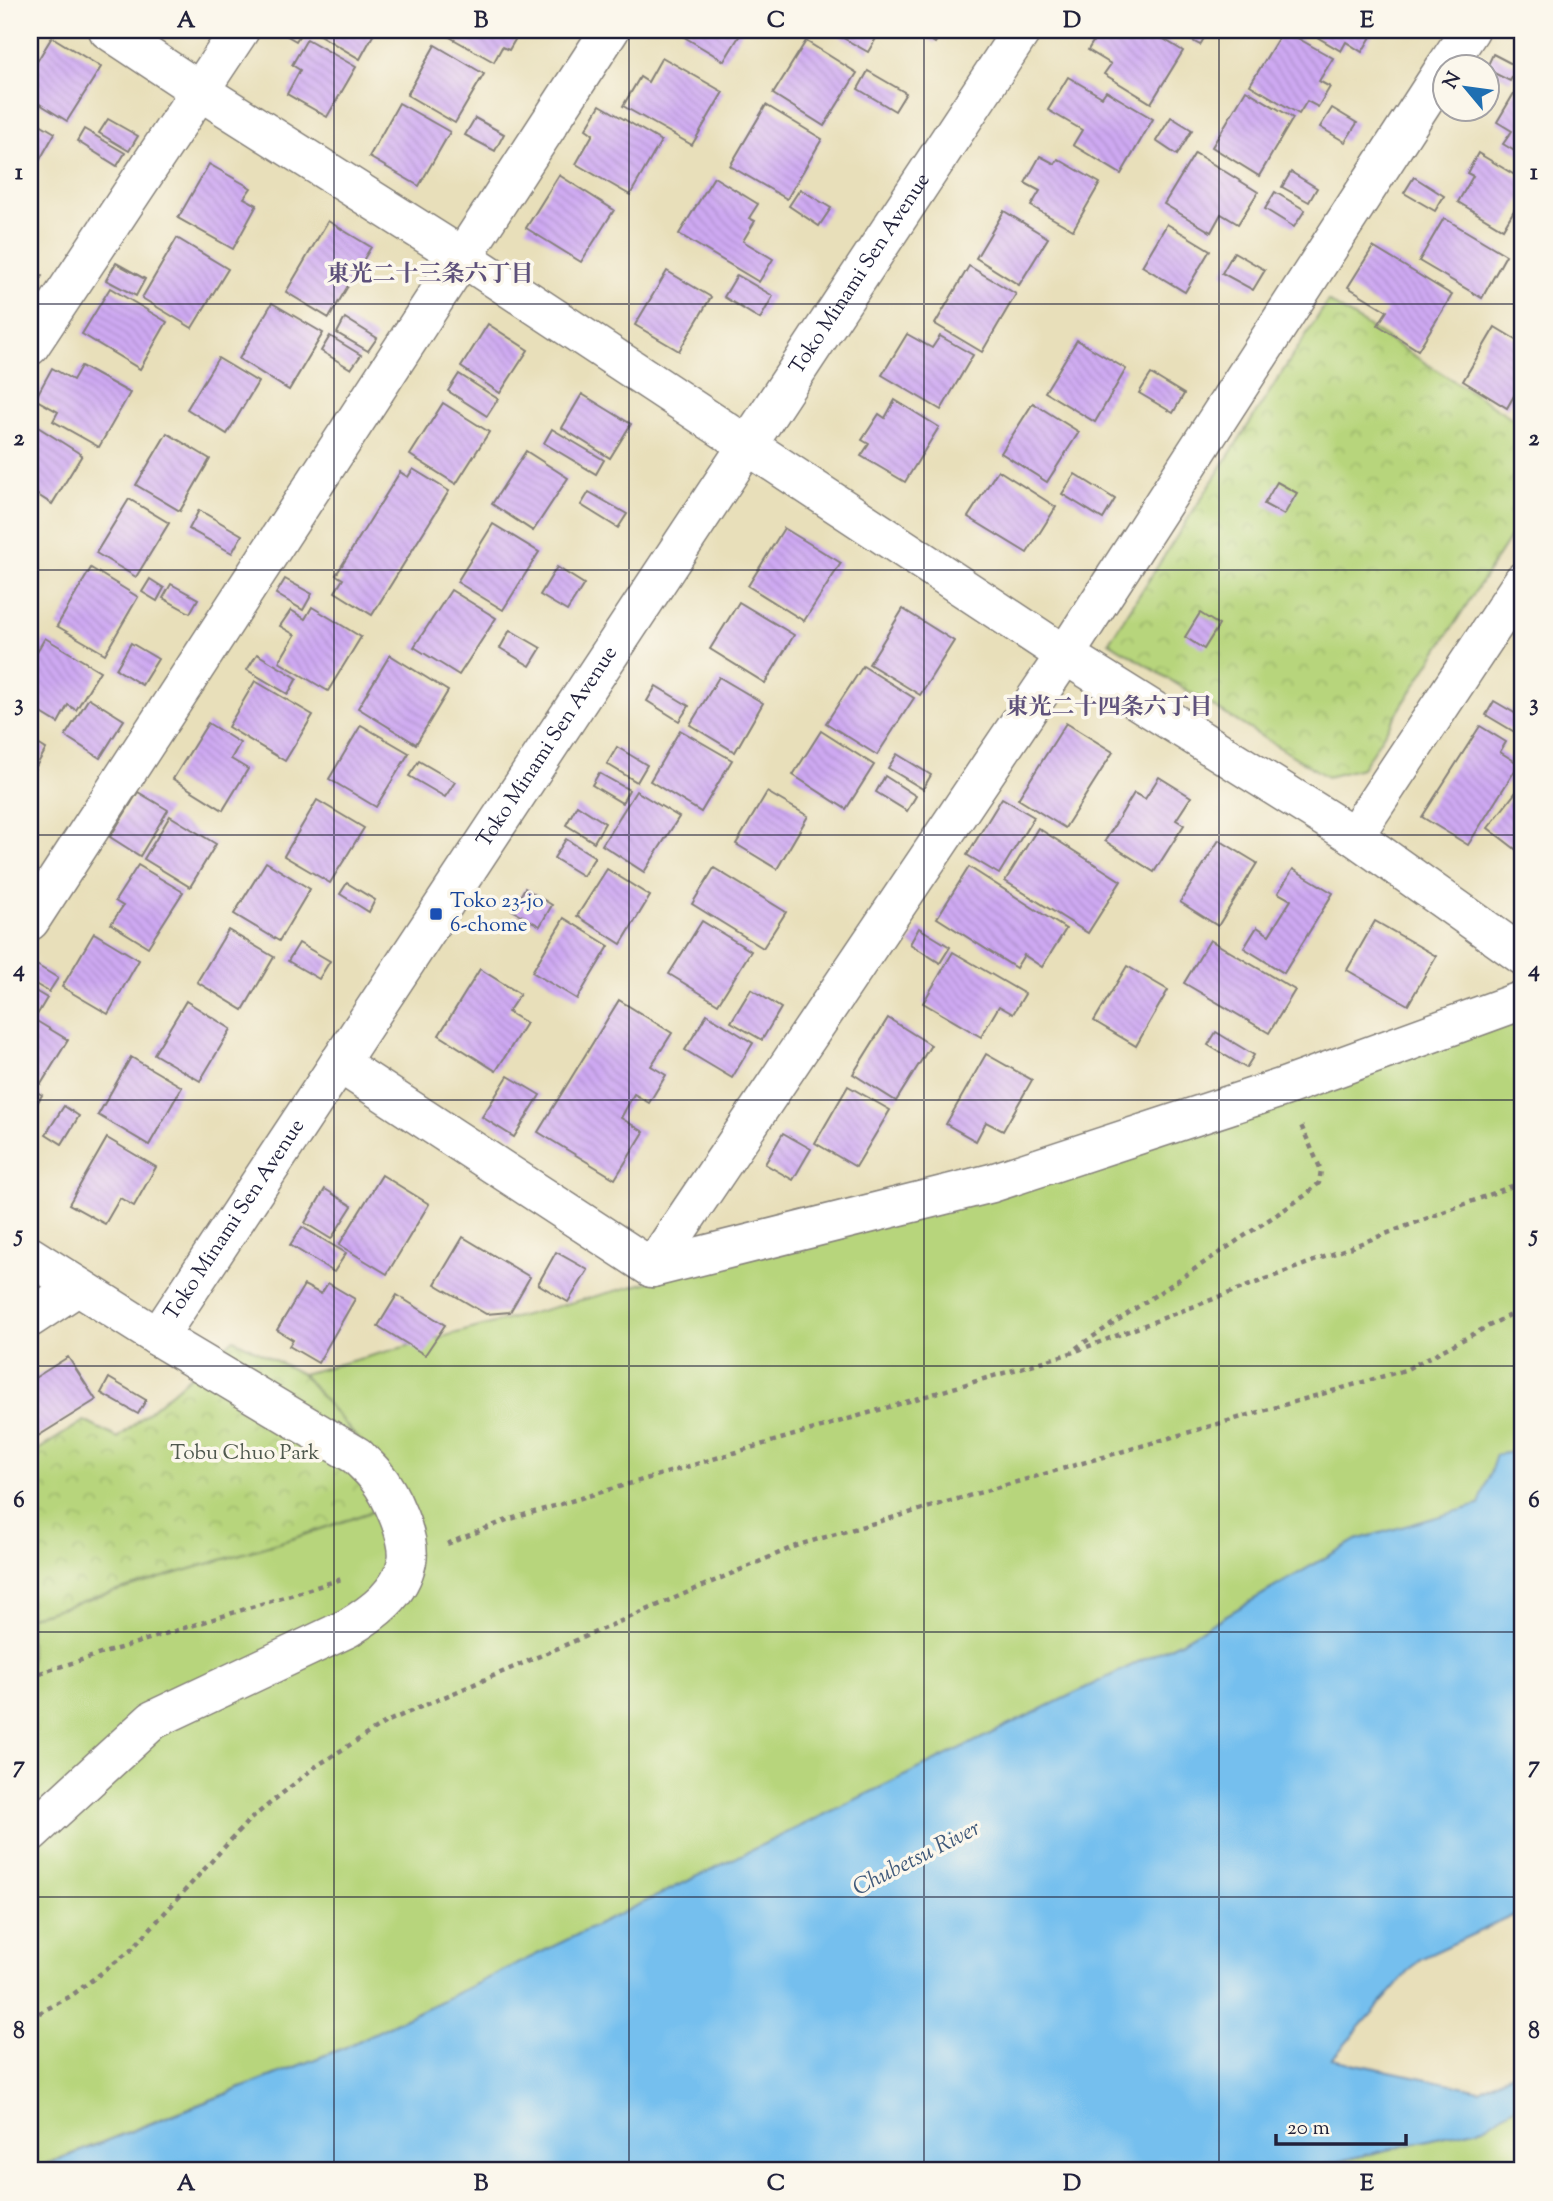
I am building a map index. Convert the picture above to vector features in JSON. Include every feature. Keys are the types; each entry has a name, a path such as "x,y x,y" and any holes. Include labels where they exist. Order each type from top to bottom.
{"street":[{"path":"108,30 461,256 1065,655 1354,836 1523,956"},
{"path":"30,346 240,30"},
{"path":"30,921 43,875 461,256 610,30"},
{"name":"Toko Minami Sen Avenue","path":"30,1256 158,1337 1022,30"},
{"path":"1456,52 1470,30"},
{"path":"652,1268 1065,655 1430,91"},
{"path":"1354,836 1523,581"},
{"path":"339,1063 652,1268 992,1183 1284,1087 1523,1000"},
{"path":"30,1318 77,1287"},
{"path":"30,1833 153,1720 348,1628 374,1612 397,1584 408,1559 399,1518 389,1497 377,1477 357,1456 158,1337"}],"path":[{"path":"1068,1354 1306,1195 1319,1183 1321,1170 1284,1087"},
{"path":"30,1676 408,1559 507,1520 1068,1354 1523,1182"},
{"path":"30,2018 71,1996 130,1951 248,1821 315,1766 386,1722 798,1545 1405,1370 1523,1308"}],"green space":[{"path":"1328,301 1523,425 1523,517 1362,768 1327,777 1109,642"},
{"path":"1523,1002 1523,1495 1356,1540 1182,1641 346,2047 30,2170 30,1617 294,1538 393,1504 385,1471 302,1374 1094,1164"},
{"name":"Tobu Chuo Park","path":"234,1339 302,1374 385,1471 394,1504 294,1538 30,1617 30,1455 84,1421 118,1438"},
{"path":"1523,2101 1523,2171 1298,2171 1483,2127"}],"water":[{"name":"Chubetsu River","path":"1523,1450 1523,1911 1420,1959 1332,2059 1480,2090 1523,2067 1523,2101 1483,2127 1298,2171 30,2171 346,2047 1182,1641 1356,1540 1479,1505 1496,1455"}],"building":[{"path":"277,30 303,30 296,41"},
{"path":"311,30 376,30 360,59"},
{"path":"449,30 515,30 519,33 509,50 502,47 494,62 446,35"},
{"path":"685,30 743,30 724,61 681,35"},
{"path":"829,30 881,30 868,52"},
{"path":"914,30 944,30 935,43"},
{"path":"1100,30 1149,30 1183,51 1151,103 1104,74 1111,64 1088,50"},
{"path":"1173,30 1209,30 1200,45"},
{"path":"1283,30 1333,58 1319,81 1330,87 1318,107 1307,101 1299,114 1250,85"},
{"path":"1305,30 1375,30 1362,52 1346,42 1341,51"},
{"path":"52,37 101,67 67,121 30,98 30,73"},
{"path":"307,39 356,67 327,117 287,94 300,70 292,65"},
{"path":"806,41 857,73 824,126 773,94"},
{"path":"435,45 484,74 455,123 407,95"},
{"path":"662,57 723,92 692,145 623,106 640,77 648,82"},
{"path":"1500,58 1518,67 1510,81 1500,76"},
{"path":"868,71 906,93 895,111 858,89"},
{"path":"1068,77 1102,97 1106,91 1153,119 1121,174 1073,145 1082,130 1048,110"},
{"path":"1523,78 1523,156 1503,144 1512,131 1497,122 1500,122 1500,117"},
{"path":"1246,90 1293,118 1259,176 1212,147"},
{"path":"399,103 450,132 419,186 369,157"},
{"path":"600,105 661,141 630,195 576,164 593,134 586,129"},
{"path":"766,105 822,139 787,199 730,166"},
{"path":"1332,108 1357,123 1345,142 1320,127"},
{"path":"1171,117 1192,130 1177,155 1156,141"},
{"path":"30,118 55,133 30,177"},
{"path":"475,118 504,134 495,151 465,135"},
{"path":"108,119 138,136 129,151 99,133"},
{"path":"84,129 125,153 117,166 77,141"},
{"path":"1195,153 1258,192 1238,224 1221,214 1211,232 1164,204"},
{"path":"1478,153 1523,180 1523,195 1503,229 1458,202 1473,176 1467,173"},
{"path":"1040,156 1055,164 1058,159 1100,183 1073,230 1031,206 1040,191 1025,183"},
{"path":"209,164 251,188 244,198 257,205 233,249 178,218"},
{"path":"1291,172 1317,188 1309,202 1282,187"},
{"path":"559,175 614,210 581,262 526,228"},
{"path":"714,177 758,204 749,218 755,221 743,241 773,259 759,282 679,234"},
{"path":"1414,177 1444,196 1435,211 1404,193"},
{"path":"800,189 831,208 819,226 789,206"},
{"path":"1275,192 1305,210 1294,227 1265,209"},
{"path":"1004,211 1048,238 1019,285 976,258"},
{"path":"1444,218 1506,255 1482,298 1419,261"},
{"path":"328,221 371,247 329,318 286,292"},
{"path":"1167,224 1210,250 1185,292 1142,266"},
{"path":"177,238 228,269 192,328 142,298"},
{"path":"1373,247 1452,295 1418,350 1378,325 1387,311 1348,287"},
{"path":"1234,252 1265,270 1253,290 1222,273"},
{"path":"116,263 145,279 136,296 106,280"},
{"path":"969,266 1016,294 982,352 935,324"},
{"path":"30,269 42,276 34,289 30,287"},
{"path":"667,271 711,297 679,351 635,325"},
{"path":"737,275 773,296 760,319 724,297"},
{"path":"110,288 167,322 140,369 82,334"},
{"path":"272,303 323,333 289,390 239,359"},
{"path":"345,318 377,338 368,351 337,333"},
{"path":"488,324 528,350 500,393 461,367"},
{"path":"1495,327 1523,344 1523,390 1519,387 1507,408 1463,381"},
{"path":"907,334 932,348 940,336 973,355 941,410 882,375"},
{"path":"330,336 361,355 351,369 321,351"},
{"path":"1077,340 1126,369 1095,422 1045,392"},
{"path":"218,358 258,382 227,434 187,409"},
{"path":"81,366 130,393 99,447 53,421 58,412 35,399 52,368 73,380"},
{"path":"459,374 498,399 487,416 448,391"},
{"path":"1151,374 1184,394 1173,413 1139,393"},
{"path":"582,394 631,424 610,458 562,428"},
{"path":"895,400 939,427 905,482 861,456 869,444 862,440 879,414 885,418"},
{"path":"443,403 489,432 456,484 410,455"},
{"path":"1033,403 1079,432 1047,482 1001,453"},
{"path":"30,422 82,455 52,504 30,490"},
{"path":"552,429 604,460 596,474 544,443"},
{"path":"167,433 210,459 180,511 136,485"},
{"path":"526,451 568,478 533,531 492,504"},
{"path":"413,469 449,491 372,615 335,592 343,579 336,575 400,472 408,477"},
{"path":"998,470 1056,507 1027,553 968,517"},
{"path":"1075,474 1115,499 1103,519 1062,494"},
{"path":"1277,482 1297,493 1284,515 1264,504"},
{"path":"589,492 627,514 618,528 581,505"},
{"path":"129,499 169,523 136,577 96,553"},
{"path":"199,510 242,535 232,553 189,529"},
{"path":"493,524 539,552 503,610 457,582"},
{"path":"784,528 841,563 804,621 748,586"},
{"path":"557,567 584,584 567,611 540,595"},
{"path":"91,568 138,597 105,654 57,626"},
{"path":"150,579 164,588 157,601 142,592"},
{"path":"285,579 312,594 303,610 276,594"},
{"path":"171,584 198,599 190,613 163,598"},
{"path":"451,590 496,618 459,675 414,647"},
{"path":"739,602 794,635 765,683 710,649"},
{"path":"312,607 361,637 328,691 279,662 295,635 280,626 291,610 305,619"},
{"path":"903,609 954,641 920,695 869,664"},
{"path":"1200,613 1219,625 1204,649 1185,637"},
{"path":"510,630 541,648 530,666 500,648"},
{"path":"45,638 100,671 76,710 68,705 58,723 30,706 30,663"},
{"path":"131,643 158,659 142,685 116,669"},
{"path":"257,654 297,678 288,694 247,670"},
{"path":"390,655 448,691 416,744 358,708"},
{"path":"863,666 914,698 877,755 826,723"},
{"path":"719,677 763,703 735,752 690,725"},
{"path":"255,681 313,715 285,761 228,727"},
{"path":"656,686 689,706 679,721 647,701"},
{"path":"89,698 124,720 100,758 65,736"},
{"path":"1494,701 1523,718 1523,737 1486,715"},
{"path":"208,723 240,743 231,759 248,769 223,810 173,779"},
{"path":"1066,723 1113,752 1065,828 1018,799"},
{"path":"361,725 409,753 376,807 329,779"},
{"path":"1480,726 1506,742 1500,752 1519,764 1468,845 1422,817"},
{"path":"680,730 732,760 701,812 650,781"},
{"path":"821,731 874,765 846,809 793,775"},
{"path":"30,739 46,749 30,777"},
{"path":"617,747 647,765 637,782 607,764"},
{"path":"897,754 931,775 923,789 888,768"},
{"path":"419,761 455,782 445,797 409,776"},
{"path":"599,773 629,790 622,803 592,785"},
{"path":"885,776 916,796 907,811 876,792"},
{"path":"1159,777 1191,797 1176,820 1184,825 1154,872 1105,841 1134,793 1145,799"},
{"path":"1523,783 1523,855 1488,828"},
{"path":"636,791 679,817 644,872 602,845"},
{"path":"138,792 168,810 140,856 110,837"},
{"path":"767,792 808,816 777,869 736,844"},
{"path":"1002,798 1034,817 999,874 967,855"},
{"path":"317,800 364,828 330,883 284,856"},
{"path":"577,805 605,823 594,842 566,825"},
{"path":"170,816 216,844 190,887 144,859"},
{"path":"1038,828 1121,881 1088,933 1005,881"},
{"path":"566,839 595,857 583,876 554,858"},
{"path":"1219,840 1257,863 1218,926 1180,902"},
{"path":"266,862 310,889 279,941 234,914"},
{"path":"138,865 183,892 148,947 111,924 123,906 115,901"},
{"path":"969,867 1066,929 1042,967 1024,955 1016,968 937,918"},
{"path":"714,868 786,912 763,948 692,904"},
{"path":"607,869 650,896 621,944 577,916"},
{"path":"1293,869 1333,893 1284,973 1244,948 1257,927 1269,935 1291,900 1278,893"},
{"path":"347,883 375,900 369,912 340,894"},
{"path":"525,888 552,905 540,926 512,910"},
{"path":"564,918 609,946 577,999 532,972"},
{"path":"702,921 751,951 718,1004 669,974"},
{"path":"1375,921 1436,956 1408,1005 1347,970"},
{"path":"919,928 950,947 940,963 910,944"},
{"path":"228,930 274,957 243,1010 197,982"},
{"path":"94,933 139,960 108,1014 62,987"},
{"path":"1210,940 1295,990 1269,1033 1184,983"},
{"path":"299,943 330,961 319,979 288,961"},
{"path":"953,952 1025,994 1013,1014 999,1006 981,1037 923,1003"},
{"path":"30,961 58,978 49,992 30,981"},
{"path":"1127,966 1168,990 1136,1046 1094,1021"},
{"path":"480,969 520,994 508,1012 526,1023 496,1071 439,1035"},
{"path":"30,988 47,998 37,1015 30,1011"},
{"path":"751,989 781,1008 762,1040 731,1022"},
{"path":"619,1000 672,1033 651,1066 666,1075 649,1103 634,1094 621,1118 644,1132 615,1179 538,1132"},
{"path":"186,1001 231,1029 200,1081 154,1054"},
{"path":"707,1014 753,1043 732,1078 685,1050"},
{"path":"30,1017 68,1040 41,1084 30,1077"},
{"path":"888,1018 931,1045 896,1101 853,1074"},
{"path":"1216,1032 1254,1055 1246,1068 1208,1045"},
{"path":"986,1054 1032,1080 1003,1131 986,1122 976,1141 946,1124"},
{"path":"131,1057 182,1087 149,1145 98,1115"},
{"path":"508,1076 540,1095 514,1137 482,1117"},
{"path":"848,1086 890,1110 856,1167 815,1143"},
{"path":"30,1088 42,1095 30,1115"},
{"path":"64,1106 79,1116 62,1144 46,1134"},
{"path":"783,1133 811,1149 793,1180 765,1164"},
{"path":"107,1138 156,1167 134,1206 120,1198 105,1224 69,1204"},
{"path":"382,1175 429,1204 387,1274 339,1245"},
{"path":"325,1189 352,1206 331,1239 305,1223"},
{"path":"302,1227 346,1253 334,1272 290,1245"},
{"path":"463,1237 530,1277 510,1312 486,1314 435,1284"},
{"path":"556,1252 588,1270 568,1302 538,1284"},
{"path":"328,1283 355,1299 318,1363 289,1346 293,1340 277,1330 304,1285 321,1294"},
{"path":"397,1295 445,1325 425,1355 378,1326"},
{"path":"68,1357 96,1400 30,1441 30,1375 33,1379"},
{"path":"109,1378 146,1400 138,1414 101,1393"}],"place":[{"name":"Toko 23-jo 6-chome","path":"436,914"}],"district":[{"name":"東光二十三条六丁目","path":"430,275"},
{"name":"東光二十四条六丁目","path":"1109,708"}]}
